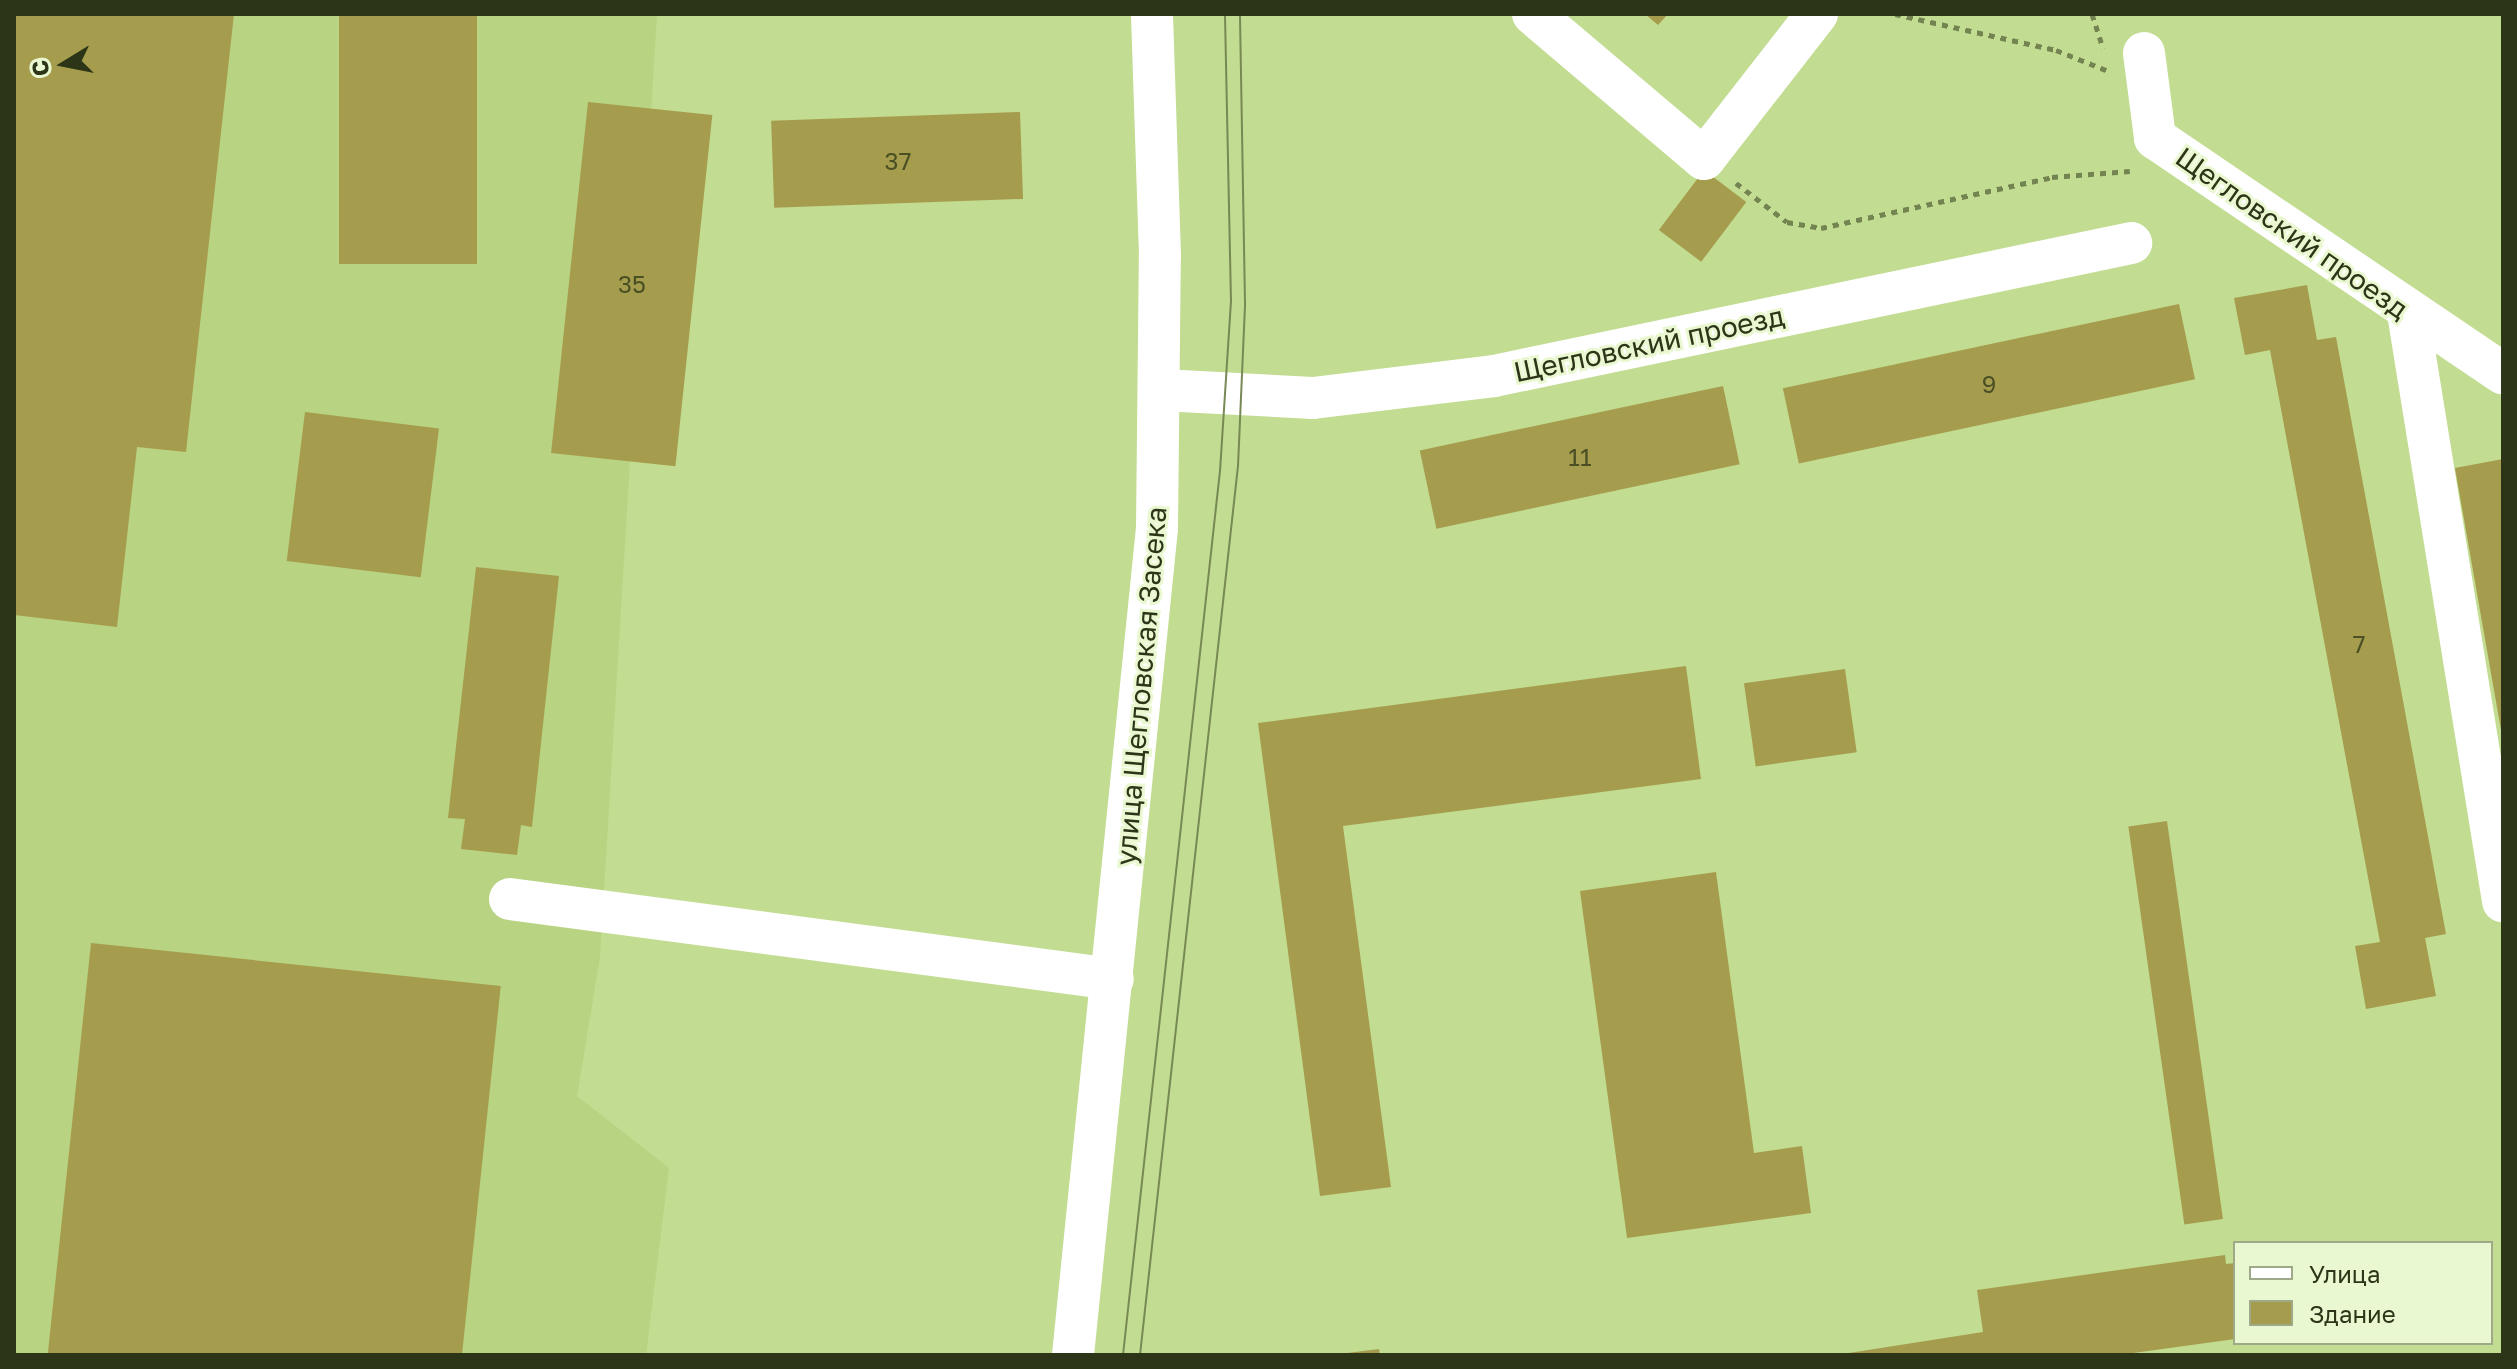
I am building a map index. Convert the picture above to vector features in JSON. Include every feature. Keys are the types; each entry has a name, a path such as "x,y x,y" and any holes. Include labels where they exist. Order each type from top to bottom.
{"street":[{"name":"улица Щегловская Засека","path":"1073,1355 1157,528 1161,390 1152,14"},
{"path":"1533,14 1704,159 1817,14"},
{"name":"Щегловский проезд","path":"2144,53 2155,138 2408,313 2503,374"},
{"name":"Щегловский проезд","path":"1161,390 1313,398 1494,376 2131,243"},
{"path":"2408,313 2503,901"},
{"path":"510,899 1113,979"}],"path":[{"path":"1895,14 2056,50 2111,72 2151,108"},
{"path":"1704,159 1787,222 1821,228 2052,177 2199,171"}],"shaded area":[{"path":"14,14 657,14 600,957 577,1096 669,1168 646,1355 14,1355"}],"building":[{"path":"14,14 234,14 186,452 137,447 117,627 14,615"},
{"path":"339,14 477,14 477,264 339,264"},
{"path":"1645,14 1668,14 1658,25"},
{"path":"588,102 712,115 675,466 551,453"},
{"path":"1020,112 1023,199 774,208 771,121"},
{"path":"1704,170 1746,202 1701,262 1659,230"},
{"path":"2307,285 2317,340 2336,337 2446,934 2425,938 2436,996 2366,1009 2355,946 2380,942 2270,350 2245,355 2234,298"},
{"path":"2179,304 2195,379 1799,464 1783,388"},
{"path":"1723,386 1740,464 1436,529 1420,450"},
{"path":"305,412 439,428 421,577 287,561"},
{"path":"2503,459 2503,730 2501,730 2455,468"},
{"path":"476,567 559,576 532,827 521,825 517,855 461,849 465,819 448,818"},
{"path":"1686,666 1701,779 1343,826 1391,1187 1320,1196 1258,723"},
{"path":"1845,669 1857,752 1756,766 1744,683"},
{"path":"2167,821 2223,1219 2184,1225 2128,826"},
{"path":"1716,872 1754,1153 1802,1146 1811,1213 1627,1238 1580,891"},
{"path":"91,943 501,986 462,1355 48,1355"},
{"path":"2225,1255 2226,1264 2233,1263 2233,1339 2119,1355 1836,1355 1983,1332 1977,1290"},
{"path":"1379,1349 1380,1355 1347,1355 1347,1353"}],"tram line":[{"path":"1123,1355 1220,471 1231,302 1225,14"},
{"path":"1140,1355 1238,466 1245,303 1240,14"}]}
